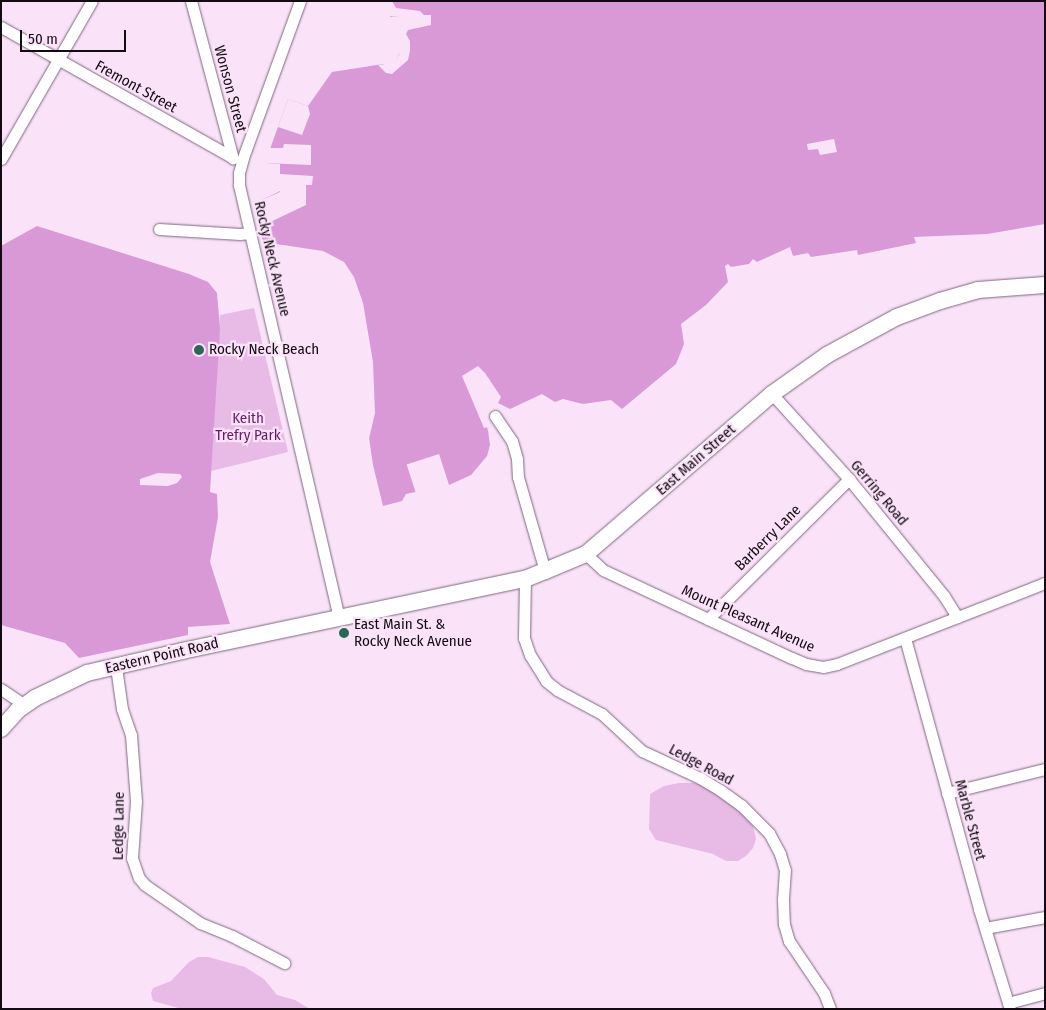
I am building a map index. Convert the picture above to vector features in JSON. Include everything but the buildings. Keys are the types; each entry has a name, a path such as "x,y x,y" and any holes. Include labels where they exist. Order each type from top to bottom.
{"main road":[{"name":"East Main Street","path":"339,618 524,579 586,554 772,394 827,355 897,317 940,301 978,290 1045,285"},
{"name":"Eastern Point Road","path":"1,729 25,705 72,679 116,667 339,618"}],"street":[{"path":"1,158 92,1"},
{"name":"Wonson Street","path":"191,1 239,185"},
{"name":"Rocky Neck Avenue","path":"300,1 243,158 239,173 239,185 339,618"},
{"name":"Fremont Street","path":"1,28 232,157"},
{"path":"159,229 250,233"},
{"name":"Gerring Road","path":"772,394 849,479 944,596 957,617"},
{"path":"495,416 512,441 517,459 518,477 546,571"},
{"name":"Barberry Lane","path":"708,619 849,479"},
{"name":"Mount Pleasant Avenue","path":"586,554 604,570 792,658 806,664 823,667 905,638 1045,583"},
{"name":"Ledge Road","path":"524,579 524,638 533,662 546,680 557,690 607,717 642,751 700,778 720,790 741,805 768,833 780,854 785,870 782,899 789,941 824,993 830,1009"},
{"name":"Marble Street","path":"905,638 985,928 1009,1006"},
{"name":"Ledge Lane","path":"116,667 122,710 130,735 136,801 132,858 139,878 200,923 232,936 284,963"},
{"path":"1,690 25,705"},
{"path":"947,793 1045,769"},
{"path":"985,928 1045,917"},
{"path":"1009,1006 1045,993"}],"green space":[{"name":"Keith Trefry Park","path":"254,308 288,452 211,471 220,315"},
{"path":"694,783 711,788 747,818 753,826 756,839 753,848 746,856 738,861 726,861 713,854 656,840 649,829 650,794 664,786"},
{"path":"198,957 208,957 245,967 264,979 277,995 295,1000 310,1009 182,1009 153,1001 151,993 153,988 171,981 189,962"}],"shaded area":[{"path":"392,1 1045,1 1045,224 987,234 914,237 916,243 858,255 857,250 811,257 808,253 793,256 790,247 757,262 753,259 749,264 731,267 728,264 725,266 728,282 706,305 681,324 684,344 676,364 622,409 611,400 583,404 563,399 555,402 542,394 510,409 498,403 499,397 478,372 467,378 488,430 490,445 487,456 471,475 449,485 406,494 402,501 383,506 373,465 364,404 339,285 328,269 265,252 260,227 266,224 260,201 280,191 280,164 265,163 288,99 308,106 332,72 383,64 391,70 404,44 392,32 390,16 399,16 399,13"},
{"path":"37,226 189,274 208,282 217,293 220,329 210,492 217,494 218,517 210,562 230,624 188,627 188,635 79,658 65,643 1,625 1,246","holes":["158,473 180,474 182,477 177,483 168,486 140,485 140,479"]}],"pier":[{"path":"396,8 420,11 424,15 431,15 431,25 408,30 406,34 410,41 410,51 408,60 392,74 386,73 378,65 387,64 391,66 399,55 401,45 396,37 392,35 388,17 399,16"},
{"path":"288,99 308,106 310,114 302,135 278,127"},
{"path":"834,139 837,152 820,155 818,149 808,150 807,144"},
{"path":"284,144 311,145 311,165 265,163 268,148 283,148"},
{"path":"280,174 313,176 312,185 306,185 306,205 266,224 260,201 280,192"},
{"path":"263,242 323,251 344,262 354,277 363,303 373,362 375,413 368,443 366,443 361,405 341,306 332,277 319,268 266,255"},
{"path":"478,366 501,397 497,405 496,397 478,372 470,378 488,427 484,428 462,376"},
{"path":"439,454 449,485 417,496 407,465"}],"place":[{"name":"Rocky Neck Beach","path":"199,350"},
{"name":"East Main St. & Rocky Neck Avenue","path":"344,633"}]}
